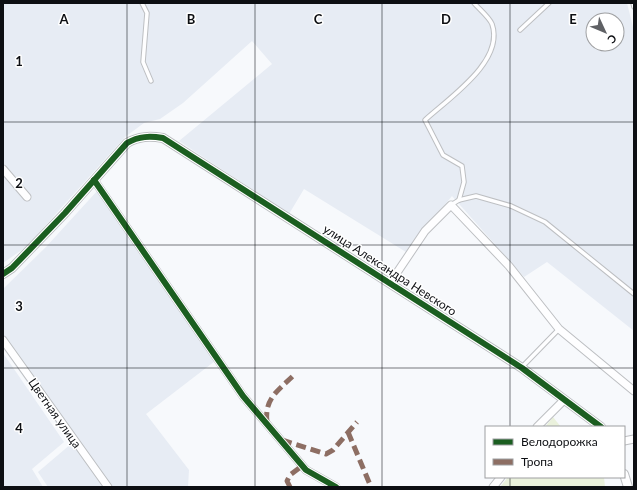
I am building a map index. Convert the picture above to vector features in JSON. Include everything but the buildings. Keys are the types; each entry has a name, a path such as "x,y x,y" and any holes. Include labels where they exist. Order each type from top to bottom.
{"street":[{"name":"улица Александра Невского","path":"94,180 128,143 135,138 150,136 163,138 522,368 600,426"},
{"path":"3,169 27,197"},
{"path":"3,274 17,262 94,180 243,396 306,470 336,487"},
{"path":"390,283 425,231 451,205 509,266 559,329 634,391"},
{"name":"Цветная улица","path":"3,340 108,487"},
{"path":"538,426 564,400"},
{"path":"625,477 628,487"},
{"path":"494,487 499,478"}],"lane":[{"path":"142,3 147,13 144,62 151,81"},
{"path":"458,200 464,182 462,166 442,155 425,120 484,66 494,41 492,23 474,3"},
{"path":"520,30 550,3"},
{"path":"633,3 634,7"},
{"path":"451,205 458,200 476,196 511,206 545,222 634,294"},
{"path":"522,368 559,329"}],"shaded area":[{"path":"3,3 627,3 634,31 634,331 547,262 524,277 452,196 406,252 304,189 289,214 179,141 272,64 252,41 183,103 160,119 144,123 125,137 26,247 3,263"},
{"path":"98,190 215,361 146,414 189,470 188,487 48,487 38,472 71,444 3,348 3,289 46,247"},
{"path":"3,353 64,442 32,469 43,487 3,487"}],"green space":[{"path":"553,417 560,426 546,426"},
{"path":"507,478 604,478 605,487 500,487"}],"marked path":[{"path":"267,422 270,400 295,374"},
{"path":"282,440 326,454 333,450 357,422"},
{"path":"348,432 371,487"},
{"path":"290,487 287,481 290,475 302,466"}],"cycle path":[{"path":"3,274 12,268 65,213 127,143 145,137 163,138 522,368 600,426"},
{"path":"94,180 243,396 306,470 336,487"}]}
